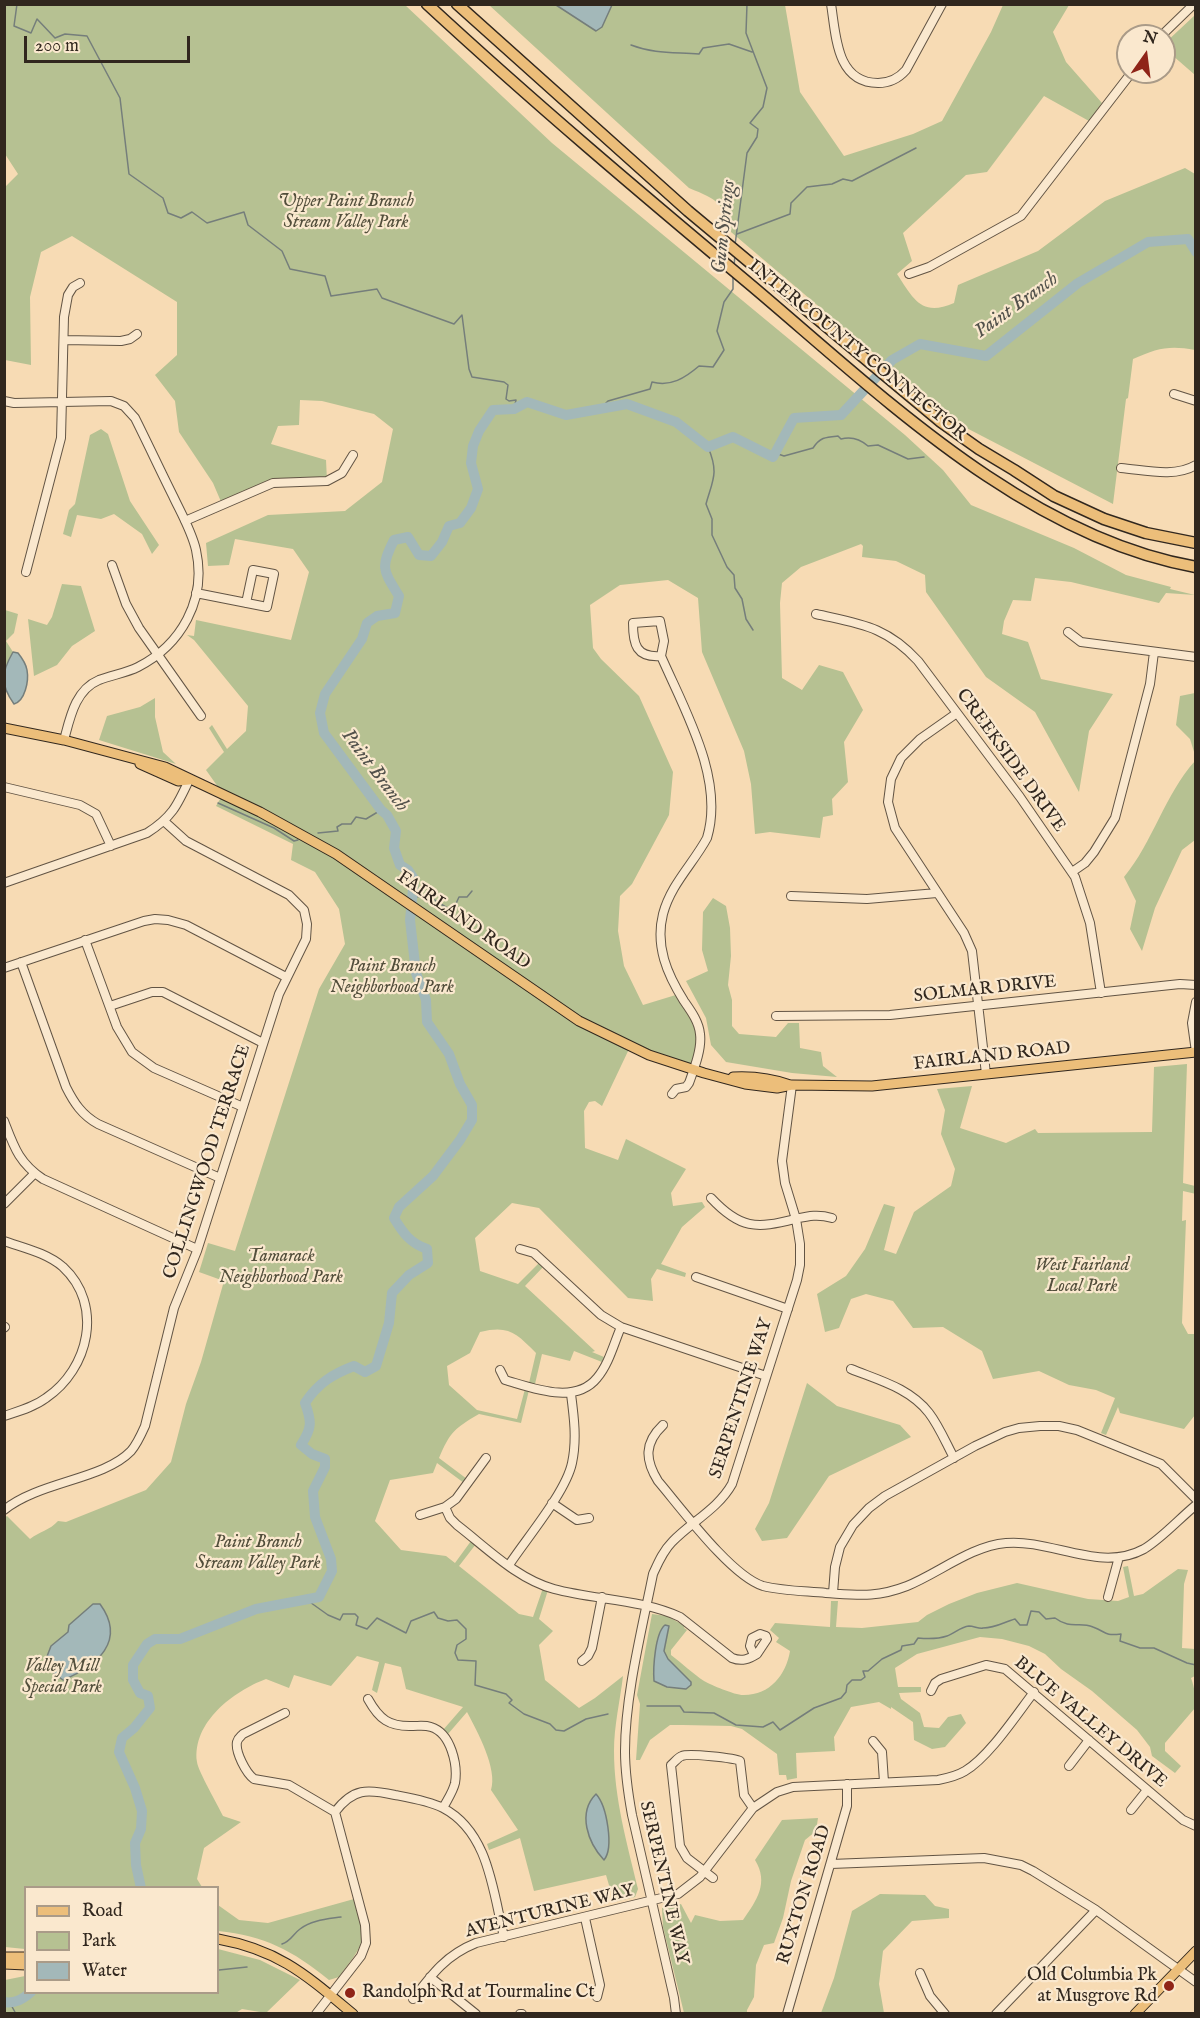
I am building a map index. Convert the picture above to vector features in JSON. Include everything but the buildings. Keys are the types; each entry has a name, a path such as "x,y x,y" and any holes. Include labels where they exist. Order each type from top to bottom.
{"highway":[{"name":"INTERCOUNTY CONNECTOR","path":"428,4 496,68 677,224 930,436 1007,489 1056,516 1105,540 1196,567"},
{"name":"INTERCOUNTY CONNECTOR","path":"457,4 688,211 941,422 1054,496 1104,519 1146,533 1196,543"}],"main road":[{"name":"FAIRLAND ROAD","path":"4,728 64,740 165,767 223,794 336,854 579,1021 649,1055 693,1070 745,1083 777,1088 792,1085 872,1086 1196,1052"},
{"path":"219,1939 254,1947 278,1957 301,1971 353,2013"},
{"path":"1135,2013 1196,1951"},
{"path":"4,1957 24,1957"},
{"path":"4,1964 24,1965"}],"street":[{"path":"831,4 836,39 843,64 856,78 870,83 892,81 901,76 942,4"},
{"path":"1173,24 1194,4"},
{"path":"909,274 928,267 1021,216 1123,84"},
{"path":"26,572 61,438 64,317 68,295 73,287 80,283"},
{"path":"64,340 121,341 137,334"},
{"path":"1174,394 1196,401"},
{"path":"4,401 105,400 124,406 135,418 185,521 196,549 198,566 196,593 193,609 183,627 167,647 158,654 135,668 96,681 87,689 72,708 64,740"},
{"path":"185,521 273,483 327,481 342,473 353,454"},
{"path":"1121,468 1172,473 1181,472 1196,465"},
{"path":"112,565 126,604 139,627 201,716"},
{"path":"196,593 246,603 267,607 274,574 253,570 246,603"},
{"name":"CREEKSIDE DRIVE","path":"816,614 873,627 885,632 906,648 918,661 1020,797 1072,872 1090,923 1101,993"},
{"path":"661,656 650,656 636,647 633,623 660,621 663,641 661,656 703,755 710,784 711,816 707,838 670,894 661,926 662,949 667,970 697,1022 700,1032 699,1048 686,1087 676,1089 672,1094"},
{"path":"1068,632 1081,642 1196,657"},
{"path":"1072,872 1094,852 1115,818 1150,684 1154,651"},
{"path":"957,713 909,748 895,768 889,790 890,809 895,828 964,933 972,951 986,1074"},
{"path":"4,883 147,833 165,822 178,804 189,780"},
{"path":"4,787 80,805 96,814 111,846"},
{"name":"COLLINGWOOD TERRACE","path":"4,1510 27,1495 113,1463 131,1450 138,1440 145,1426 174,1308 197,1249 286,977 306,939 308,924 299,903 290,896 186,841 165,822"},
{"path":"791,896 867,899 937,893"},
{"path":"4,968 144,921 168,920 186,924 286,977"},
{"path":"85,940 124,1042 141,1060 243,1107"},
{"path":"21,962 66,1087 81,1111 98,1124 220,1178"},
{"name":"SOLMAR DRIVE","path":"777,1016 890,1015 1196,985"},
{"path":"110,1006 152,992 163,993 263,1043"},
{"path":"1196,1002 1192,1023 1196,1052"},
{"name":"SERPENTINE WAY","path":"676,2013 632,1815 625,1750 627,1712 653,1574 662,1555 672,1542 719,1502 732,1484 797,1280 800,1244 782,1161 792,1085"},
{"path":"4,1121 22,1161 35,1173 57,1186 197,1249"},
{"path":"4,1204 35,1173"},
{"path":"711,1198 724,1212 748,1225 770,1225 819,1214 832,1218"},
{"path":"4,1241 45,1255 63,1267 82,1295 88,1323 82,1353 66,1381 46,1399 27,1409 4,1416"},
{"path":"520,1249 534,1253 601,1315 621,1327 766,1376"},
{"path":"696,1278 788,1309"},
{"path":"500,1370 505,1380 571,1394 590,1385 598,1377 621,1327"},
{"path":"851,1369 897,1388 916,1399 929,1413 954,1458"},
{"path":"508,1565 567,1479 572,1465 575,1429 571,1394"},
{"path":"663,1425 654,1434 649,1447 650,1469 658,1481 728,1562 753,1581 785,1590 885,1594 909,1585 983,1548 1004,1543 1023,1542 1104,1558 1131,1555 1146,1547 1196,1505"},
{"path":"833,1593 835,1567 840,1547 853,1525 869,1508 885,1496 1005,1432 1040,1426 1059,1426 1077,1430 1161,1464 1196,1499"},
{"path":"420,1515 445,1507 460,1494 486,1458"},
{"path":"552,1503 577,1520 589,1518"},
{"path":"445,1507 450,1518 457,1525 508,1565 538,1583 554,1589 647,1606 680,1617 732,1658 746,1659 754,1655"},
{"path":"1108,1597 1119,1557"},
{"path":"582,1661 592,1648 602,1597"},
{"name":"BLUE VALLEY DRIVE","path":"931,1691 935,1683 941,1679 986,1665 1005,1669 1183,1820 1196,1826"},
{"name":"AVENTURINE WAY","path":"413,1999 448,1958 460,1950 678,1894 690,1887 705,1871 753,1808 777,1792 793,1787 938,1780 967,1770 983,1757 1034,1692"},
{"path":"368,1700 377,1714 390,1723 405,1727 428,1726 442,1733 451,1749 456,1771 454,1786 443,1808"},
{"path":"285,1713 243,1734 238,1739 238,1751 250,1776 254,1779 289,1785 334,1812 365,1925 366,1943 361,1956 316,2013"},
{"path":"1069,1766 1089,1740"},
{"path":"873,1741 882,1752 884,1782"},
{"path":"713,1878 687,1858 680,1846 671,1765 682,1756 700,1755 721,1759 734,1758 740,1761 744,1795 753,1808"},
{"name":"RUXTON ROAD","path":"787,2013 847,1806 847,1784"},
{"path":"334,1812 355,1794 372,1790 420,1800 443,1808 466,1826 479,1844 504,1937"},
{"path":"1131,1810 1147,1790"},
{"path":"831,1864 984,1858 1003,1861 1033,1871 1096,1910 1196,1982"},
{"path":"996,2013 1096,1910"},
{"path":"585,1918 600,1985 597,1997"},
{"path":"920,1973 930,1996 945,2013"},
{"path":"430,1977 476,2013"}],"green space":[{"path":"5,5 405,5 552,143 905,435 943,470 971,505 1074,548 1126,575 1195,595 1166,593 1159,603 1071,582 1035,578 1031,601 1013,600 1004,621 1002,634 1028,642 1041,679 1113,694 1089,731 1079,792 1035,712 986,677 926,592 925,575 896,561 862,557 863,546 861,544 801,567 782,583 780,603 782,678 802,690 819,665 843,672 863,710 844,742 848,782 832,799 833,815 823,817 820,838 770,832 755,834 751,784 744,751 702,652 698,598 668,580 620,585 590,605 593,648 601,659 639,696 673,772 669,815 632,884 620,896 618,931 624,966 643,1005 679,994 700,1032 693,1070 630,1047 602,1106 595,1101 589,1102 584,1111 585,1148 618,1160 626,1139 686,1169 671,1193 673,1206 702,1202 705,1207 682,1227 661,1264 686,1273 685,1277 657,1269 651,1279 653,1301 628,1298 539,1208 512,1203 475,1238 480,1271 518,1284 540,1262 544,1266 525,1286 595,1351 592,1352 604,1357 602,1362 574,1351 570,1361 542,1354 535,1384 529,1383 536,1353 511,1332 490,1330 480,1332 470,1353 447,1366 449,1385 477,1410 517,1419 525,1389 529,1390 521,1423 479,1414 464,1423 450,1436 439,1458 467,1479 464,1483 437,1463 433,1473 390,1480 375,1521 401,1550 446,1556 455,1563 471,1541 476,1544 459,1566 519,1614 533,1617 543,1588 548,1590 539,1619 553,1631 539,1645 545,1680 579,1708 623,1676 614,1751 616,1786 638,1889 635,1897 614,1902 606,1875 534,1891 520,1838 489,1850 487,1844 518,1830 491,1790 492,1772 489,1761 467,1712 448,1734 443,1730 463,1707 406,1689 401,1667 385,1663 377,1693 372,1690 379,1662 357,1656 331,1686 294,1675 289,1688 266,1679 241,1691 208,1721 197,1747 198,1766 223,1816 241,1822 204,1848 197,1879 201,1886 24,1886 24,1949 5,1947 4,1518 7,1516 30,1539 52,1527 58,1521 66,1522 146,1490 171,1462 186,1404 201,1362 224,1281 199,1272 208,1243 235,1251 319,989 345,944 339,909 315,872 291,860 293,844 216,806 223,794 206,770 224,752 209,728 212,725 227,749 246,731 248,706 194,640 187,635 194,636 196,620 291,640 309,572 293,549 235,539 229,565 208,566 206,543 268,515 345,511 382,482 393,429 374,414 322,401 300,400 299,425 278,426 271,444 326,460 327,481 273,483 222,504 213,483 179,432 175,401 155,375 177,355 177,302 72,236 41,252 30,297 31,365 5,360 5,187 18,174 5,154"},
{"path":"489,5 785,5 800,92 844,156 913,134 942,121 991,32 1003,5 1069,5 1053,32 1066,62 1102,103 1089,121 1044,96 987,172 966,175 903,233 912,261 897,274 920,304 926,307 943,307 954,303 958,285 1038,251 1105,201 1185,168 1195,174 1195,350 1164,348 1133,359 1113,504 955,422 731,232 725,214 718,203 689,188"},
{"path":"1195,15 1195,75 1176,58 1176,33"},
{"path":"101,429 108,434 130,501 159,545 152,554 142,534 114,514 101,519 77,515 71,537 63,534 69,510 75,504 90,435"},
{"path":"62,584 81,586 95,631 72,646 57,665 34,676 28,619 47,625 52,617"},
{"path":"5,610 18,614 14,633 6,641 13,652 5,667"},
{"path":"1196,693 1195,755 1190,739 1176,725 1180,696"},
{"path":"155,698 155,717 163,752 176,764 99,740 107,716 140,707"},
{"path":"1195,761 1195,840 1182,850 1155,908 1142,951 1130,929 1136,901 1124,877 1143,849 1175,788"},
{"path":"713,898 726,906 730,928 731,956 728,985 732,1000 732,1026 739,1034 776,1037 788,1023 799,1023 800,1048 821,1052 823,1066 837,1077 792,1073 726,1062 711,1045 706,1018 686,981 708,971 702,950 703,912"},
{"name":"West Fairland Local Park","path":"1187,1064 1183,1183 1195,1186 1196,1194 1183,1191 1182,1221 1186,1220 1182,1323 1188,1334 1195,1334 1195,1415 1184,1429 1120,1413 1118,1407 1106,1435 1101,1433 1115,1398 1096,1390 1069,1385 1039,1371 993,1379 982,1351 943,1327 913,1328 893,1301 866,1294 851,1299 839,1328 825,1332 817,1294 846,1276 865,1249 884,1204 895,1207 884,1250 896,1254 914,1212 951,1186 955,1169 941,1134 945,1110 937,1089 972,1086 960,1128 1006,1143 1035,1129 1038,1133 1152,1132 1154,1067"},
{"path":"807,1383 837,1406 900,1425 911,1437 829,1476 787,1538 762,1541 755,1529 769,1503"},
{"path":"1128,1566 1134,1596 1143,1594 1178,1569 1188,1570 1184,1584 1182,1648 1195,1649 1195,1676 1191,1678 1195,1708 1165,1743 1165,1751 1181,1766 1175,1773 1152,1756 1150,1747 1137,1730 1045,1654 1029,1646 1002,1639 980,1637 917,1654 895,1668 898,1687 921,1687 921,1692 899,1693 901,1699 920,1713 924,1727 939,1728 948,1717 961,1714 966,1723 945,1747 932,1749 914,1740 913,1722 879,1702 851,1707 834,1737 835,1751 796,1753 797,1778 787,1780 786,1775 779,1775 777,1754 742,1729 731,1726 670,1725 650,1740 640,1760 636,1760 640,1704 637,1695 652,1614 667,1616 685,1626 687,1630 671,1650 671,1655 696,1675 707,1683 730,1692 741,1695 753,1694 762,1692 775,1682 788,1660 790,1651 776,1642 779,1638 770,1630 775,1623 830,1627 831,1601 838,1601 836,1627 862,1628 918,1622 949,1604 977,1593 1017,1583 1088,1599 1118,1601 1129,1597 1123,1567"},
{"path":"818,1818 816,1831 805,1840 774,1943 764,1945 756,1965 754,1997 747,2013 684,2013 663,1927 662,1908 681,1904 691,1923 695,1915 720,1921 743,1920 760,1891 761,1876 755,1860 782,1820"},
{"path":"880,1894 925,1895 935,1906 949,1909 949,1918 912,1921 883,1951 879,1984 884,2013 821,2013 834,1978 852,1911"},
{"path":"354,1899 361,1925 362,1941 355,1956 339,1977 329,1980 303,1960 277,1946 235,1933 219,1931 219,1906 239,1920 268,1923"},
{"path":"219,1949 260,1960 300,1980 266,2013 242,2009 234,2014 5,2014 5,1980 24,1976 24,1994 219,1994"}],"water":[{"path":"556,5 612,5 602,27 596,31"},
{"path":"13,652 18,653 22,659 27,674 27,685 23,695 14,704 4,684 4,672"},
{"path":"93,1604 100,1604 108,1617 109,1641 97,1660 63,1680 52,1672 52,1667 46,1659 51,1646 68,1632 69,1625"},
{"path":"665,1625 669,1626 664,1651 668,1659 691,1682 686,1689 667,1687 654,1681 657,1643"},
{"path":"596,1794 608,1827 609,1846 604,1860 593,1845 587,1828 587,1810"}],"waterway":[{"path":"17,4 14,26 31,33 37,19 55,38 65,34 87,36 120,98 129,174 163,198 168,213 181,218 192,212 207,223 244,212 248,225 282,251 290,269 325,276 331,296 377,289 382,298 454,324 462,315 472,377 504,382 508,385 506,399 516,400 514,409"},
{"name":"Gum Springs","path":"735,245 747,153 757,137 758,129 750,123 763,107 767,88 746,33 747,4"},
{"path":"631,45 656,51 699,54 703,48 729,44 752,52"},
{"path":"737,234 790,214 791,203 807,187 832,184 843,179 852,181 916,148"},
{"name":"Paint Branch","path":"141,1886 136,1865 135,1843 141,1829 142,1811 135,1788 119,1752 122,1738 134,1728 150,1708 148,1696 140,1693 133,1680 133,1665 147,1644 155,1639 180,1639 256,1609 319,1597 332,1571 331,1559 315,1517 313,1491 325,1467 325,1459 312,1454 301,1445 310,1425 305,1403 326,1380 339,1372 354,1366 365,1372 376,1366 389,1323 392,1293 409,1275 428,1263 427,1249 408,1237 394,1218 399,1207 433,1176 472,1120 472,1105 460,1084 449,1054 427,1022 426,1000 416,973 410,920 414,879 408,870 400,865 394,848 396,831 387,815 324,733 320,713 325,694 362,639 367,623 377,616 395,613 399,596 385,569 394,540 408,537 419,555 431,556 442,542 449,526 460,523 471,508 478,489 471,463 473,446 479,431 493,410 514,409 527,402 566,415 627,404 676,422 708,447 733,437 773,457 794,418 841,415 892,360 920,344 986,356 1078,283 1148,242 1188,239 1196,252"},
{"name":"Gum Springs","path":"734,266 735,255"},
{"name":"Gum Springs","path":"600,409 608,401 650,389 652,382 672,382 683,378 699,366 713,367 724,350 717,331 724,302 733,289 733,276"},
{"path":"775,453 784,456 813,448 824,438 838,436 841,439 856,439 868,446 878,445 908,459 924,457"},
{"path":"708,447 714,470 706,504 712,519 712,535 727,567 734,575 735,588 742,599 746,619 753,630"},
{"path":"218,803 274,828 294,841 298,840"},
{"path":"318,833 338,831 337,827 342,824 351,824 356,817 366,819 381,810"},
{"path":"413,897 428,896 449,909 454,908 459,897 467,897 472,891"},
{"path":"307,1600 328,1615 340,1620 343,1614 355,1614 358,1617 356,1625 367,1629 377,1618 406,1633 411,1621 434,1612 438,1618 448,1621 457,1620 466,1629 466,1639 457,1645 455,1653 458,1660 476,1661 475,1685 506,1694 512,1700 509,1703 524,1714 550,1724 556,1730 564,1731 586,1719 608,1714"},
{"path":"647,1706 680,1706 684,1712 714,1713 736,1725 763,1727 773,1722 780,1730 814,1708 841,1698 852,1680 861,1680 865,1677 863,1671 868,1671 882,1659 901,1650 902,1646 914,1644 918,1638 940,1638 969,1626 988,1628 1015,1619 1020,1625 1027,1625 1031,1611 1039,1612 1046,1619 1055,1618 1070,1625 1088,1625 1108,1634 1121,1634 1120,1641 1140,1648 1154,1648 1196,1665"},
{"path":"282,1944 309,1924 341,1917"},
{"path":"219,1970 247,1967"},
{"name":"Paint Branch","path":"4,2002 19,2000 29,1994"},
{"path":"10,2003 16,2014"}],"place":[{"name":"Old Columbia Pk at Musgrove Rd","path":"1169,1986"},
{"name":"Randolph Rd at Tourmaline Ct","path":"350,1993"}],"park label":[{"name":"Upper Paint Branch Stream Valley Park","path":"346,212"},
{"name":"Paint Branch Neighborhood Park","path":"392,977"},
{"name":"Tamarack Neighborhood Park","path":"281,1267"},
{"name":"Paint Branch Stream Valley Park","path":"258,1553"},
{"name":"Valley Mill Special Park","path":"62,1677"}]}
